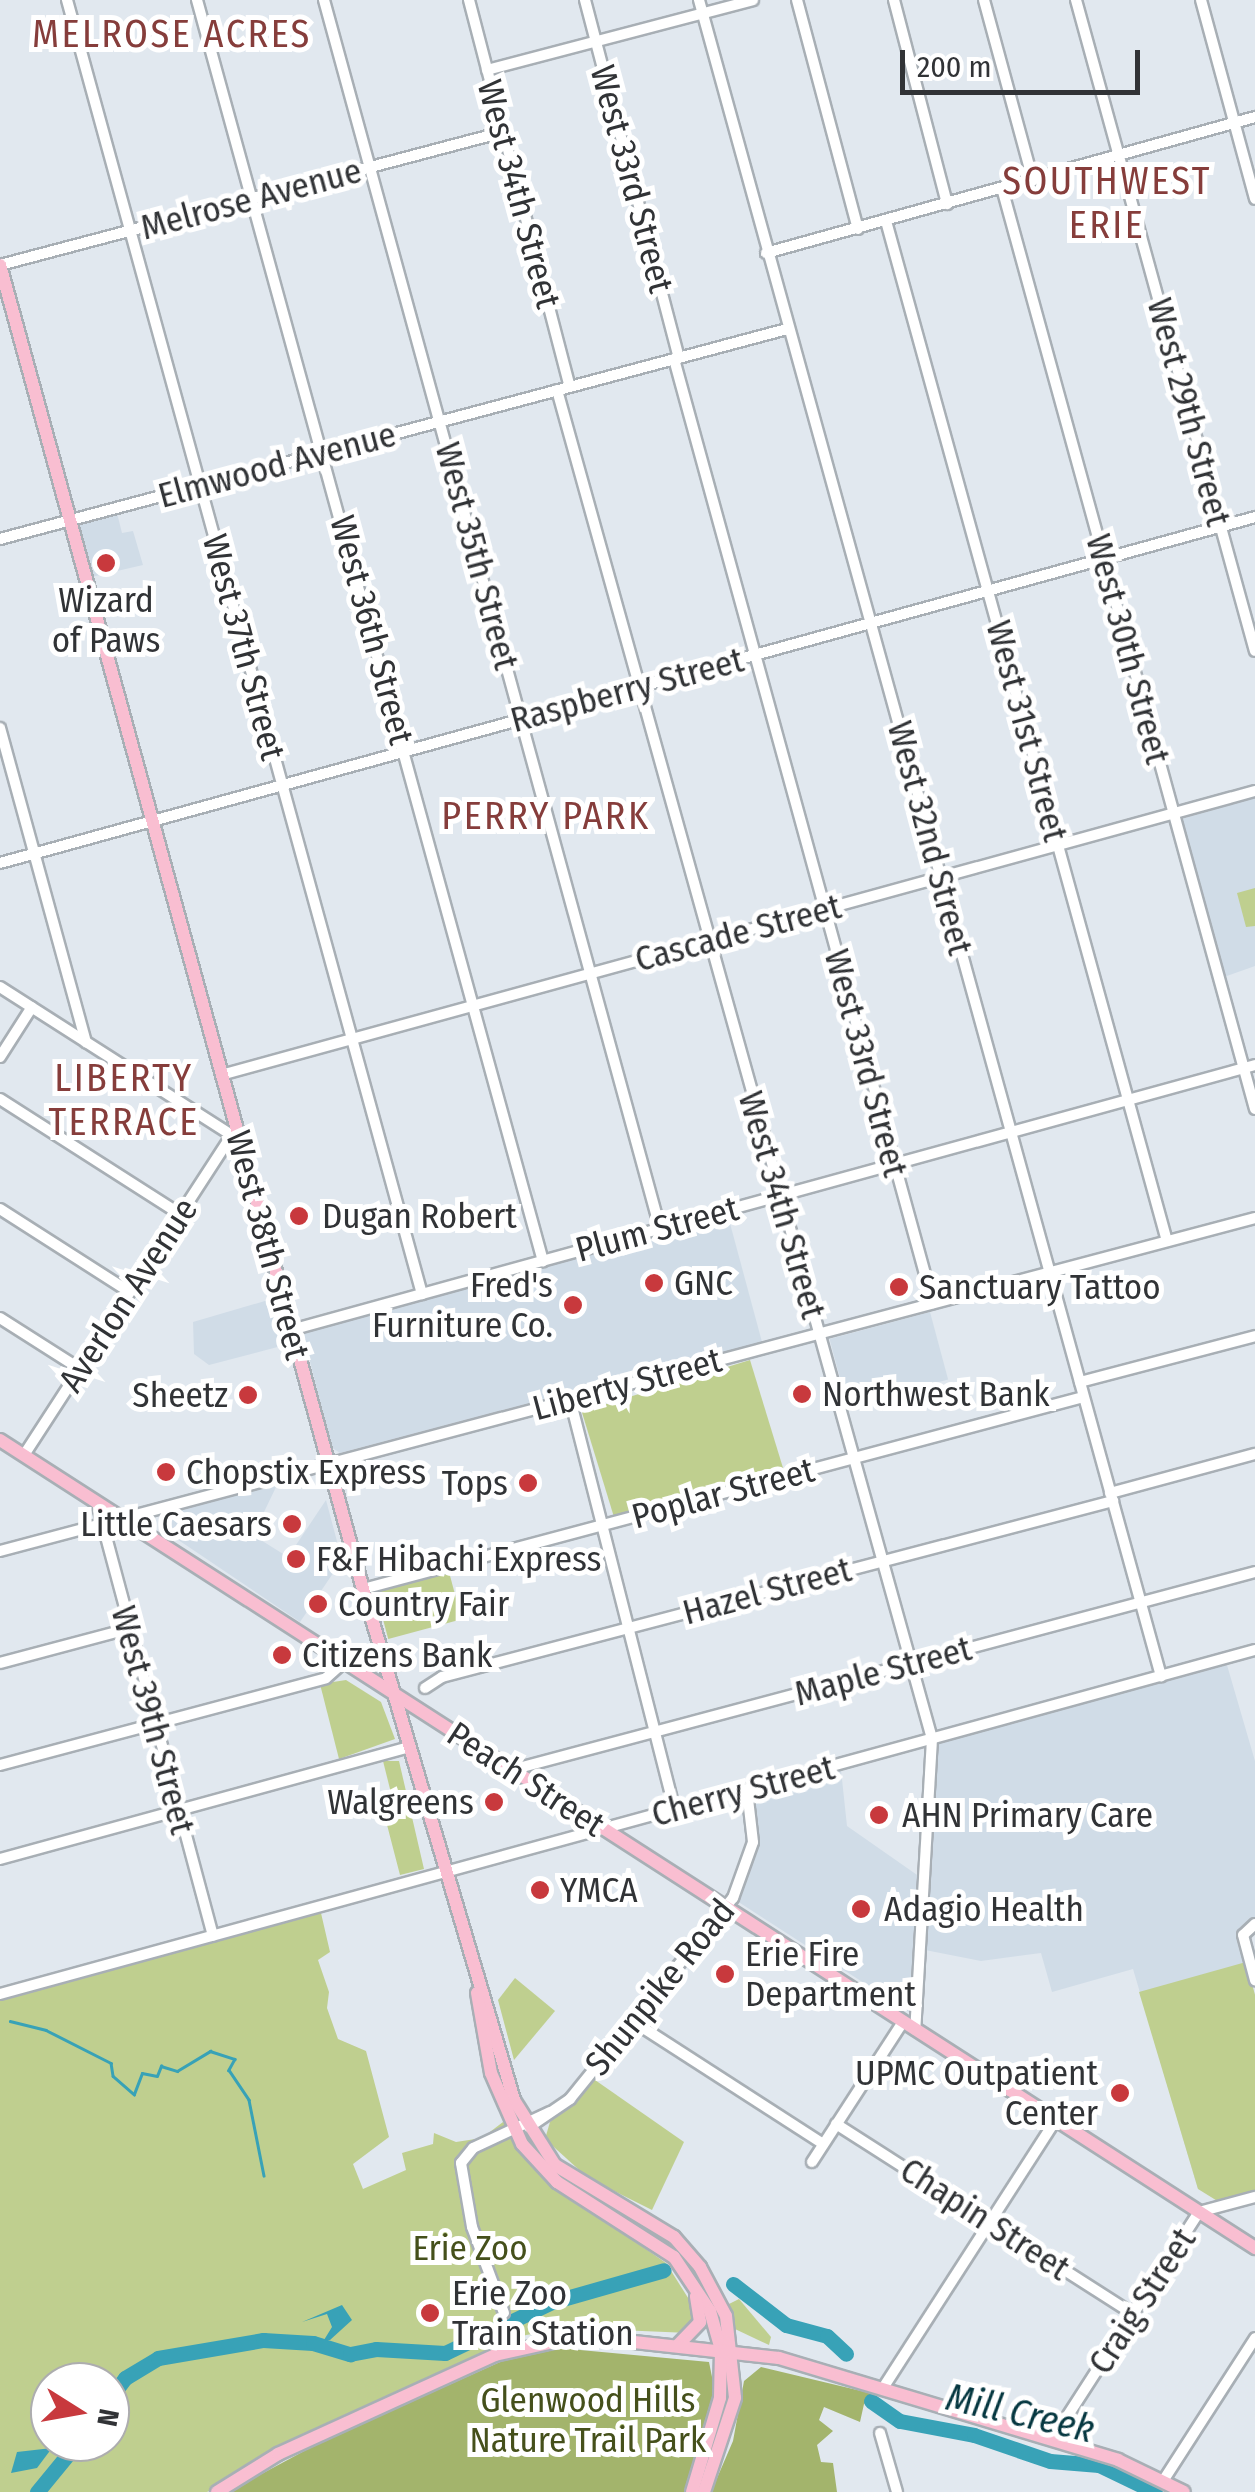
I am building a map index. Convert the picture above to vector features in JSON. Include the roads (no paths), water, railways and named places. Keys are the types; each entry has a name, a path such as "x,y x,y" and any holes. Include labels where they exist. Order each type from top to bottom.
{"main road":[{"name":"West 38th Street","path":"0,265 235,1137 477,1991 520,2128 557,2182 671,2255 711,2311"},
{"name":"Peach Street","path":"0,1440 1255,2248"},
{"name":"West 38th Street","path":"532,2148 568,2175 674,2237 727,2350 733,2409 704,2492"},
{"path":"678,2345 711,2311"},
{"path":"217,2492 287,2450 523,2344 580,2336 727,2350 883,2388 1052,2440 1184,2492"},
{"name":"West 38th Street","path":"692,2492 718,2408 727,2350"}],"street":[{"name":"West 37th Street","path":"67,0 422,1294"},
{"name":"West 36th Street","path":"197,0 543,1261"},
{"name":"West 35th Street","path":"324,0 660,1228"},
{"name":"West 34th Street","path":"469,0 570,387"},
{"name":"West 33rd Street","path":"585,0 754,655 933,1303"},
{"name":"West 32nd Street","path":"699,0 1161,1676"},
{"path":"487,70 754,0"},
{"path":"797,0 858,229"},
{"path":"894,0 948,204"},
{"path":"984,0 1033,180"},
{"name":"West 29th Street","path":"1076,0 1255,650"},
{"path":"1201,0 1255,199"},
{"path":"766,253 1255,117"},
{"name":"Melrose Avenue","path":"0,265 502,132"},
{"name":"West 30th Street","path":"1002,188 1173,814 1250,1067 1255,1109"},
{"name":"West 31st Street","path":"886,222 1167,1242"},
{"name":"Elmwood Avenue","path":"0,539 787,329"},
{"name":"West 34th Street","path":"557,390 932,1739 915,2030"},
{"name":"Raspberry Street","path":"0,864 1255,517"},
{"path":"0,728 86,1042"},
{"name":"Cascade Street","path":"221,1075 1255,791"},
{"path":"0,987 235,1137"},
{"path":"0,1057 32,1008"},
{"name":"Plum Street","path":"291,1330 1250,1067"},
{"path":"0,1099 180,1214"},
{"name":"Averlon Avenue","path":"24,1455 180,1214 235,1137"},
{"path":"0,1209 130,1292"},
{"name":"Liberty Street","path":"0,1552 1255,1218"},
{"path":"0,1318 80,1369"},
{"path":"1080,1382 1255,1336"},
{"name":"Poplar Street","path":"363,1589 1083,1397"},
{"path":"570,1399 598,1526 675,1810"},
{"name":"Hazel Street","path":"425,1688 442,1678 884,1560 1255,1454"},
{"name":"West 39th Street","path":"97,1502 213,1936"},
{"name":"Maple Street","path":"511,1770 1255,1572"},
{"path":"0,1664 128,1629"},
{"name":"Cherry Street","path":"0,1994 1255,1650"},
{"path":"0,1765 326,1678 344,1662"},
{"path":"0,1859 409,1747"},
{"name":"Shunpike Road","path":"504,2313 467,2208 464,2156 573,2096 726,1908 752,1853 747,1790"},
{"path":"1255,1924 1244,1931 1255,1980"},
{"path":"634,2022 823,2144"},
{"path":"812,2162 902,2022"},
{"path":"883,2388 1056,2120"},
{"name":"Chapin Street","path":"836,2124 1133,2314"},
{"path":"1199,2212 1255,2197"},
{"name":"Craig Street","path":"1052,2440 1199,2212"},
{"path":"1163,2481 1255,2338"},
{"path":"880,2433 897,2492"}],"water":[{"path":"342,2305 352,2320 330,2340 324,2340 332,2327 327,2314 302,2322"},
{"path":"30,2451 30,2462 42,2462 37,2468 11,2473 17,2452"}],"waterway":[{"path":"10,2021 46,2030 111,2063 113,2076 134,2094 142,2073 157,2076 161,2066 177,2071 210,2051 235,2059 229,2070 249,2100 264,2176"},
{"name":"Mill Creek","path":"130,2375 158,2358 263,2340 313,2343 350,2354 376,2349 445,2353 552,2302 664,2270"},
{"name":"Mill Creek","path":"733,2284 786,2325 827,2336 846,2354"},
{"name":"Mill Creek","path":"871,2401 900,2421 974,2435 1050,2461 1099,2465 1155,2492"},
{"name":"Mill Creek","path":"37,2492 62,2462"}],"place":[{"name":"Wizard of Paws","path":"106,563"},
{"name":"Dugan Robert","path":"299,1216"},
{"name":"GNC","path":"654,1283"},
{"name":"Sanctuary Tattoo","path":"899,1287"},
{"name":"Fred's Furniture Co.","path":"573,1305"},
{"name":"Northwest Bank","path":"802,1394"},
{"name":"Sheetz","path":"248,1395"},
{"name":"Chopstix Express","path":"166,1472"},
{"name":"Tops","path":"528,1483"},
{"name":"Little Caesars","path":"292,1524"},
{"name":"F&F Hibachi Express","path":"296,1559"},
{"name":"Country Fair","path":"318,1604"},
{"name":"Citizens Bank","path":"282,1655"},
{"name":"Walgreens","path":"494,1802"},
{"name":"AHN Primary Care","path":"879,1815"},
{"name":"YMCA","path":"540,1890"},
{"name":"Adagio Health","path":"861,1909"},
{"name":"Erie Fire Department","path":"725,1974"},
{"name":"UPMC Outpatient Center","path":"1120,2093"},
{"name":"Erie Zoo Train Station","path":"430,2313"}],"district":[{"name":"MELROSE ACRES","path":"172,35"},
{"name":"SOUTHWEST ERIE","path":"1107,204"},
{"name":"PERRY PARK","path":"546,817"},
{"name":"LIBERTY TERRACE","path":"124,1101"}],"park label":[{"name":"Erie Zoo","path":"470,2248"},
{"name":"Glenwood Hills Nature Trail Park","path":"588,2420"}]}
